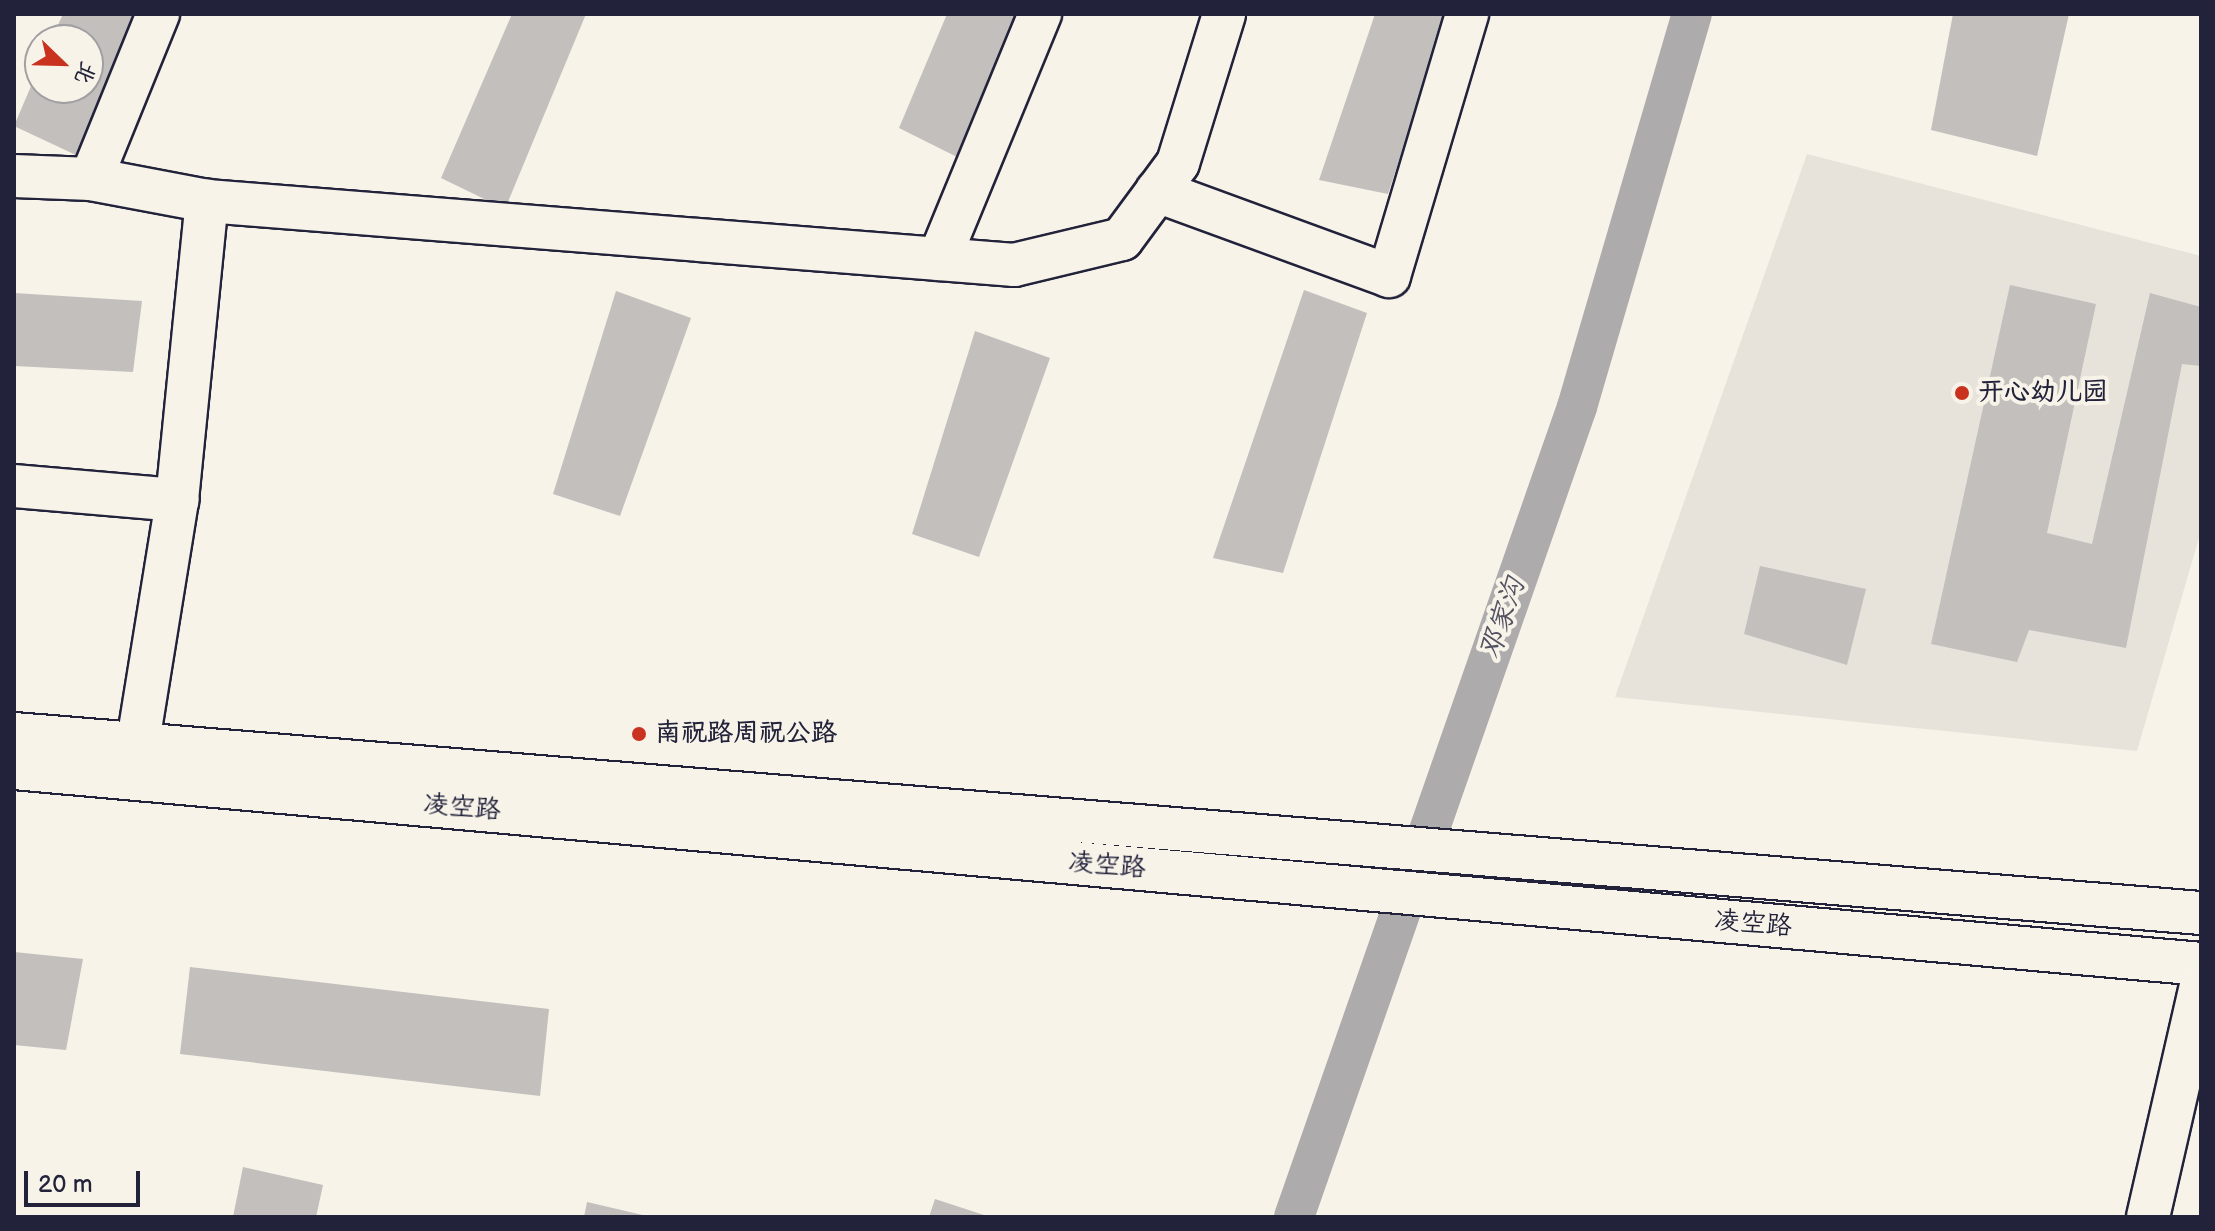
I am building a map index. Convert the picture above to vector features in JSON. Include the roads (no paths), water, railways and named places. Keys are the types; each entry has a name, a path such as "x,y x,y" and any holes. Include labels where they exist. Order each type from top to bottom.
{"street":[{"path":"91,179 158,14"},
{"path":"939,259 1040,14"},
{"path":"14,176 91,179 207,201 1014,265 1122,239 1178,163 1224,14"},
{"path":"1157,191 1389,276 1467,14"},
{"path":"137,748 177,500 207,201"},
{"path":"14,486 177,500"},
{"name":"凌空路","path":"14,734 137,748 2201,913"},
{"name":"凌空路","path":"14,768 2201,964"},
{"path":"2148,1217 2201,986"}],"waterway":[{"name":"邓家沟","path":"1294,1217 1577,407 1692,14"}],"place":[{"name":"开心幼儿园","path":"1962,393"},
{"name":"南祝路周祝公路","path":"639,734"}]}
